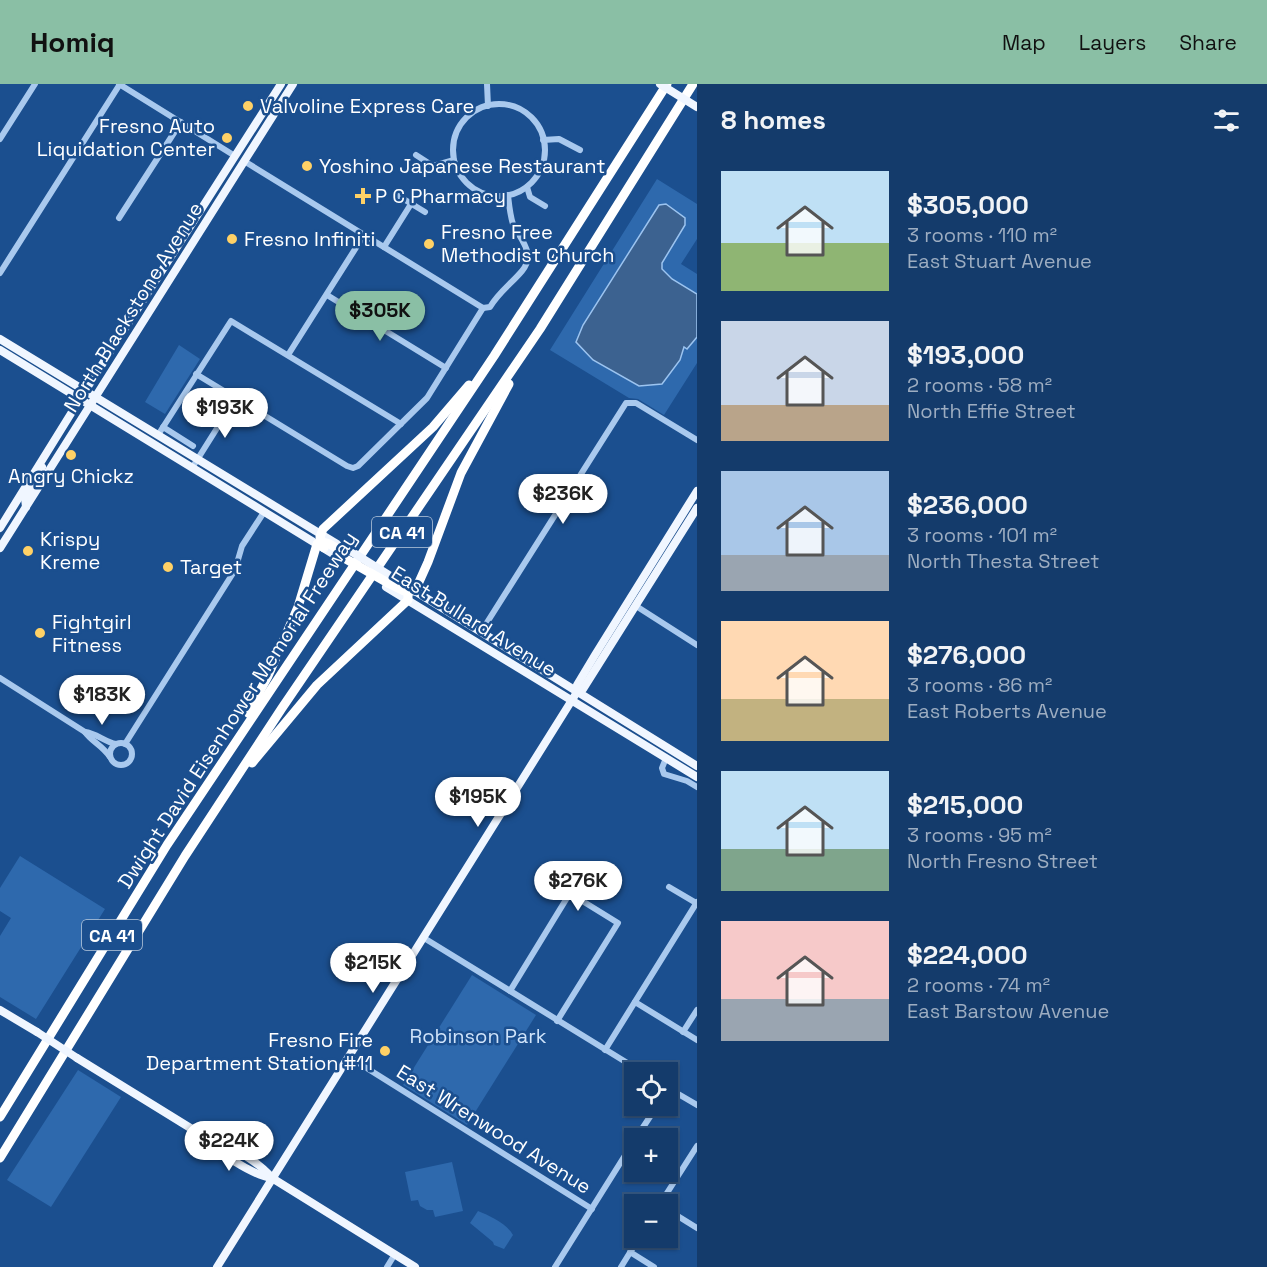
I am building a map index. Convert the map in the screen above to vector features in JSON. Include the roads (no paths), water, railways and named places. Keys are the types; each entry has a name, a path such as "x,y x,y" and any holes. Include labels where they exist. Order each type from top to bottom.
{"highway":[{"name":"Dwight David Eisenhower Memorial Freeway","path":"0,1118 167,845 494,356 667,84"},
{"name":"Dwight David Eisenhower Memorial Freeway","path":"0,1158 231,784 540,329 693,84"},
{"path":"231,784 242,775 317,685 409,591 428,562 466,463 540,329"},
{"path":"226,755 268,676 298,607 330,548 494,356"},
{"path":"330,548 409,591"}],"main road":[{"name":"North Blackstone Avenue","path":"0,528 281,84"},
{"name":"North Blackstone Avenue","path":"0,546 293,84"},
{"path":"660,84 697,107"},
{"path":"244,161 243,154 252,138 251,132"},
{"path":"220,200 223,186 236,165 235,156"},
{"path":"0,339 198,460 330,548"},
{"path":"0,344 22,357 30,356"},
{"path":"0,350 264,512 330,548"},
{"path":"26,507 25,498 39,474 52,443"},
{"path":"217,1267 572,701 577,692 577,685 697,491"},
{"path":"0,539 15,515 14,506"},
{"path":"577,692 583,689 697,508"},
{"path":"636,606 634,602 656,565 655,558"},
{"name":"East Bullard Avenue","path":"389,581 481,632 697,766"},
{"name":"East Bullard Avenue","path":"409,591 572,701 697,777"},
{"path":"666,758 673,757 697,771"},
{"path":"0,1010 202,1135 215,1138 266,1169 273,1178 416,1267"}],"street":[{"path":"0,139 35,84"},
{"path":"0,273 119,84 235,156"},
{"path":"487,84 489,106"},
{"path":"489,106 509,106 527,114 540,130 543,140 545,150 540,171 527,187 508,195 490,195 474,189 461,176 454,160 453,142 460,126 472,113 489,106"},
{"path":"119,218 181,122"},
{"path":"543,140 559,138 580,150"},
{"path":"416,155 433,166 454,160"},
{"path":"244,161 483,308"},
{"path":"527,187 530,197 545,206"},
{"path":"397,195 425,212"},
{"path":"196,374 347,466 353,468 358,466 427,398 483,308 490,306 506,285 524,269 528,249 512,221 508,195"},
{"path":"384,247 411,204"},
{"path":"288,355 364,235"},
{"path":"327,295 446,368"},
{"path":"158,435 231,321 401,424"},
{"path":"192,468 236,398"},
{"path":"481,632 624,405 629,402 636,403 697,440"},
{"path":"163,427 193,446"},
{"path":"125,744 235,570 242,546 264,512"},
{"path":"636,606 697,645"},
{"path":"0,678 85,732 102,746 113,763 120,766 129,763 133,753 129,746 107,743 90,732 85,732"},
{"path":"110,757 111,749 116,744"},
{"path":"666,758 662,768 664,774 687,781 697,788"},
{"path":"550,881 618,923 557,1021"},
{"path":"605,1050 697,903 669,887"},
{"path":"510,991 570,893"},
{"path":"424,938 625,1062"},
{"path":"634,1002 697,1040"},
{"path":"683,1032 697,1010"},
{"name":"East Wrenwood Avenue","path":"349,1057 592,1209"},
{"path":"678,1094 697,1105"},
{"path":"666,1194 697,1146"},
{"path":"690,1157 697,1162"},
{"path":"555,1267 624,1158"},
{"path":"678,1216 697,1228"},
{"path":"621,1267 633,1248"},
{"path":"630,1252 654,1267"},
{"path":"387,1267 395,1254"}],"place":[{"name":"Valvoline Express Care","path":"248,106"},
{"name":"Fresno Auto Liquidation Center","path":"227,138"},
{"name":"Yoshino Japanese Restaurant","path":"307,166"},
{"name":"P C Pharmacy","path":"363,196"},
{"name":"Fresno Infiniti","path":"232,239"},
{"name":"Fresno Free Methodist Church","path":"429,244"},
{"name":"Angry Chickz","path":"71,455"},
{"name":"Krispy Kreme","path":"28,551"},
{"name":"Target","path":"168,567"},
{"name":"Fightgirl Fitness","path":"40,633"},
{"name":"Fresno Fire Department Station #11","path":"385,1051"}],"park label":[{"name":"Robinson Park","path":"478,1036"}]}
